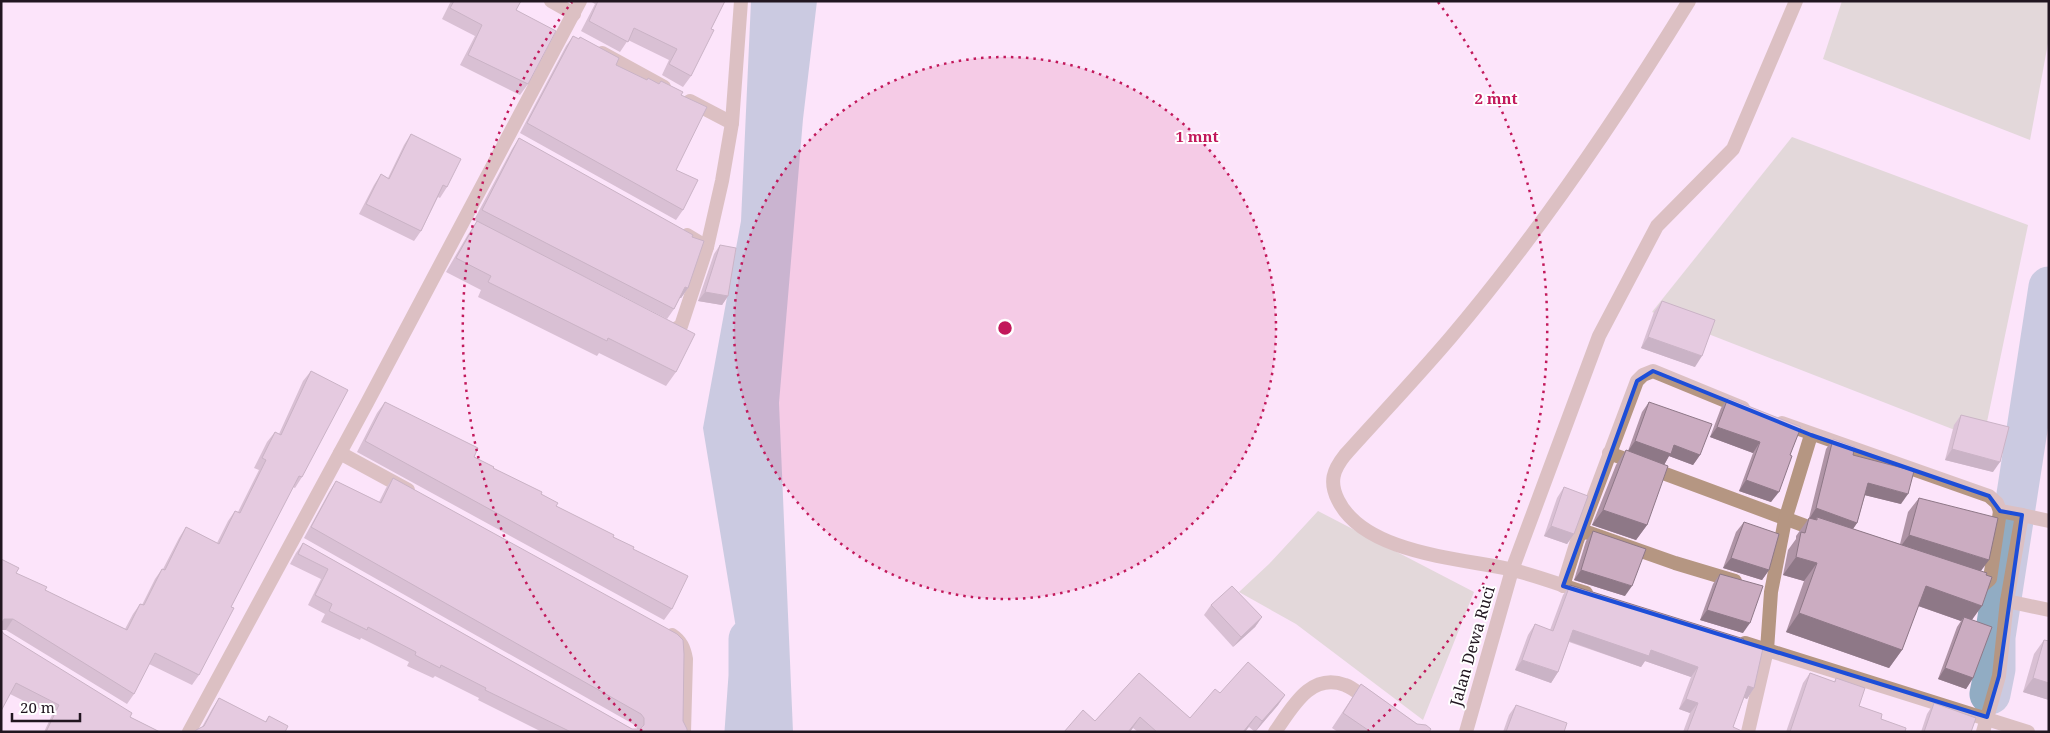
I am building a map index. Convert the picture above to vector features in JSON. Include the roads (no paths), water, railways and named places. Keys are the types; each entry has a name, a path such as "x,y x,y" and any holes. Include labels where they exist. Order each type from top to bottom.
{"street":[{"path":"551,1 574,14"},
{"path":"189,732 296,543 340,453 513,140 568,34 580,1"},
{"path":"654,322 671,331 681,326 708,247 732,123 741,1"},
{"path":"1600,598 1512,570 1409,549 1376,537 1361,527 1340,503 1334,492 1332,475 1336,466 1345,455 1451,336 1531,235 1637,85 1689,1"},
{"name":"Jalan Dewa Ruci","path":"1466,732 1512,570 1599,336 1657,226 1733,149 1796,1"},
{"path":"590,46 732,123"},
{"path":"673,228 708,247"},
{"path":"1563,586 1637,381 1643,375 1653,372 1812,435 1989,496 2012,513 2049,522"},
{"path":"1748,732 1767,650 1771,592 1785,520 1812,435"},
{"path":"340,453 417,495"},
{"path":"1610,453 1785,520 1835,537"},
{"path":"1960,579 1978,584 1987,583 2012,513"},
{"path":"1983,732 1999,676 2007,601 2012,513"},
{"path":"1581,532 1590,533 1675,563 1771,592"},
{"path":"2007,601 2049,610"},
{"path":"657,626 674,636 684,648 686,659 684,732"},
{"path":"1730,638 1987,717 2028,732"},
{"path":"1275,732 1303,693 1312,687 1326,682 1346,685 1383,711"}],"water":[{"path":"751,1 817,1 803,119 779,403 793,732 750,732 750,713 703,428 741,221"}],"waterway":[{"path":"1990,694 1995,669 1995,637 2049,287"},
{"path":"745,732 749,676 749,639"}]}
